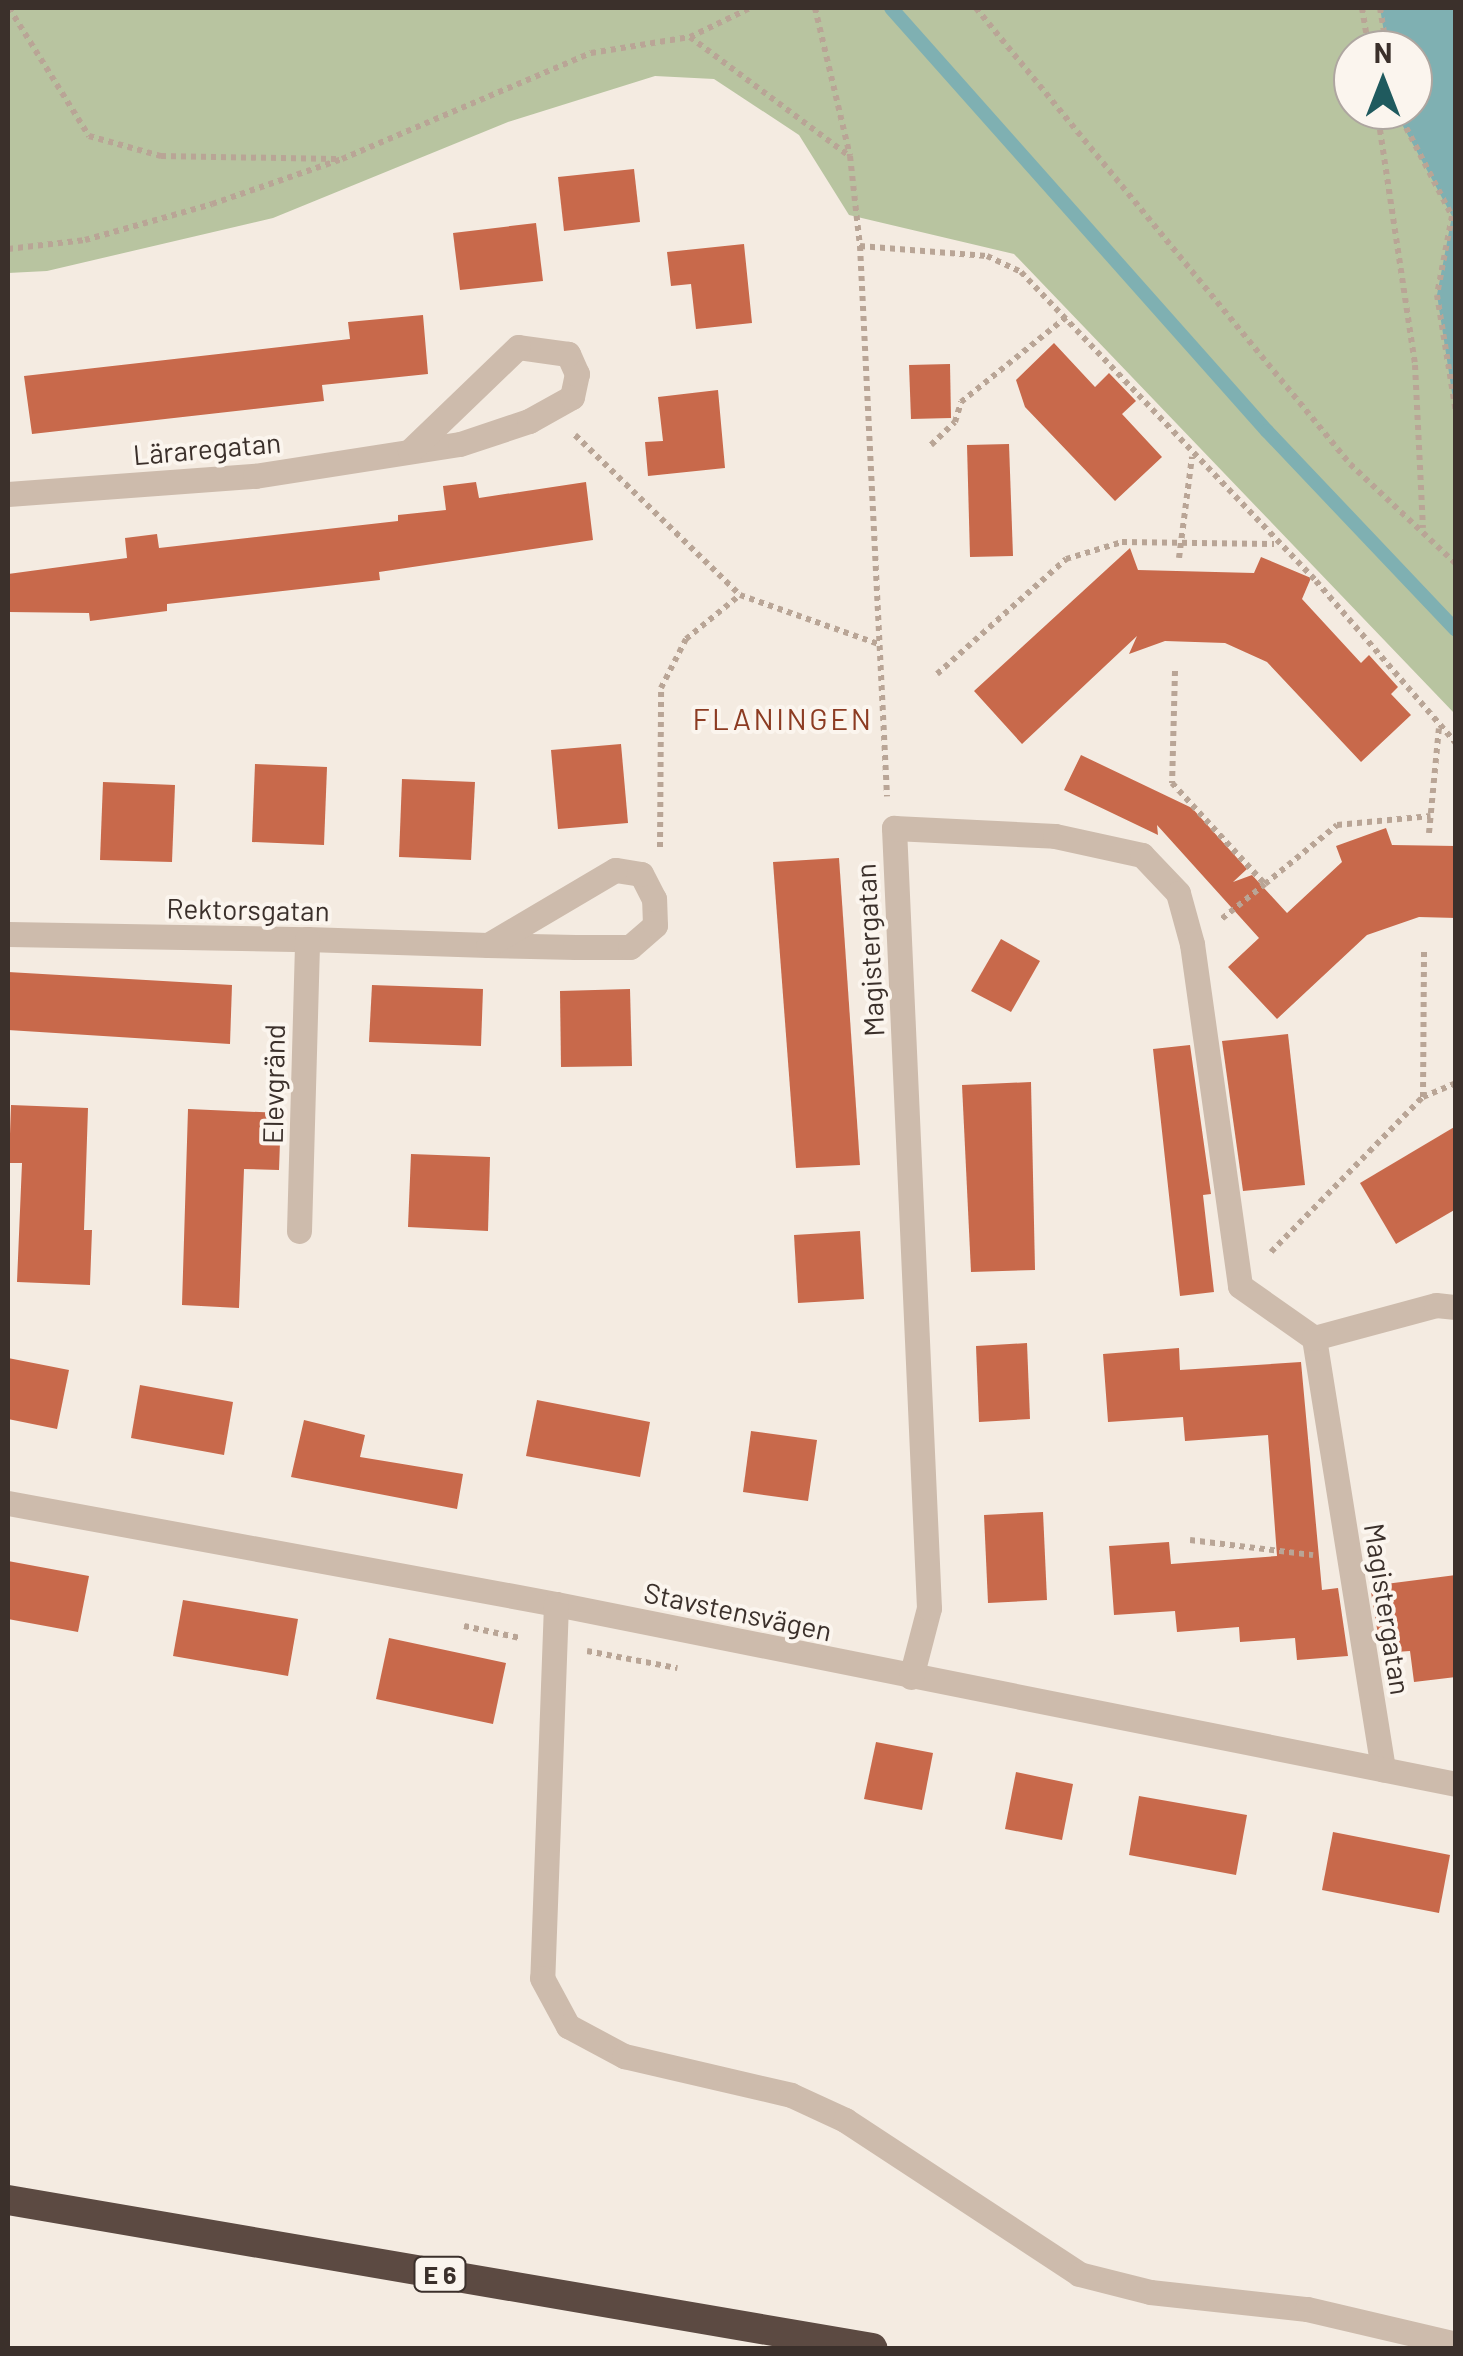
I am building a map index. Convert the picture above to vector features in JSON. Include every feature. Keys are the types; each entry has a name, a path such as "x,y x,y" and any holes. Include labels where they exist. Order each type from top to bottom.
{"highway":[{"name":"E 6","path":"8,2200 872,2348"}],"street":[{"path":"410,451 518,347 568,354 577,374 572,397 549,409"},
{"name":"Läraregatan","path":"8,494 256,476 460,444 549,409"},
{"name":"Magistergatan","path":"911,1677 928,1608 894,828 1055,836 1142,855 1178,893 1192,944 1240,1286"},
{"path":"488,945 587,882 615,870 641,874"},
{"name":"Rektorsgatan","path":"8,934 630,947 655,926 654,899 641,874"},
{"name":"Elevgränd","path":"299,1231 307,939"},
{"path":"1240,1286 1314,1338 1436,1305 1456,1307"},
{"name":"Magistergatan","path":"1314,1338 1383,1770"},
{"name":"Stavstensvägen","path":"8,1503 556,1604 1456,1784"},
{"path":"556,1604 542,1978 568,2026 624,2056 791,2095 845,2120 1080,2274 1150,2292 1307,2309 1456,2344"}],"path":[{"path":"9,8 89,136 161,156 342,159"},
{"path":"8,250 84,240 342,159 590,53 690,37 750,8"},
{"path":"815,8 850,156 860,246 885,786 894,828"},
{"path":"976,8 1350,464 1456,564"},
{"path":"690,37 850,156"},
{"path":"1380,130 1415,366 1423,530"},
{"path":"1407,130 1452,216 1437,295 1456,412"},
{"path":"860,246 987,256 1021,272 1069,315 1192,456 1275,544 1316,581 1456,742"},
{"path":"932,445 955,422 961,402 1069,315"},
{"path":"549,409 740,595 878,644"},
{"path":"1179,558 1192,456"},
{"path":"937,674 1066,560 1122,542 1275,544"},
{"path":"641,874 660,850 660,688 686,639 740,595"},
{"path":"1175,671 1172,783 1265,884"},
{"path":"1429,833 1439,727"},
{"path":"1192,944 1337,825 1431,816"},
{"path":"1423,1097 1424,950"},
{"path":"1240,1286 1423,1097 1456,1083"},
{"path":"1190,1540 1349,1558"}],"green space":[{"path":"8,8 1455,8 1455,714 1014,254 849,215 799,135 714,79 655,76 508,122 273,218 47,271 8,273"}],"water":[{"path":"1380,8 1455,8 1455,412 1437,295 1452,216 1405,130 1433,130 1433,30 1384,30"}],"building":[{"path":"634,169 640,222 564,231 558,177"},
{"path":"536,223 543,281 460,290 453,233"},
{"path":"744,244 752,323 696,329 691,284 671,286 667,252"},
{"path":"423,315 428,374 322,385 324,401 32,434 24,376 350,339 348,322"},
{"path":"1054,343 1095,387 1109,373 1136,401 1122,414 1162,457 1115,501 1025,407 1016,380"},
{"path":"950,364 951,418 911,419 909,365"},
{"path":"718,390 725,468 648,476 645,442 663,441 658,397"},
{"path":"1009,444 1013,556 970,557 967,445"},
{"path":"476,482 479,498 586,482 593,540 379,572 380,580 167,604 167,611 90,621 89,613 8,612 8,574 127,558 125,538 157,534 159,548 398,521 398,515 446,510 443,486"},
{"path":"1130,548 1138,570 1254,573 1261,557 1311,578 1302,599 1361,663 1369,655 1398,687 1391,694 1411,715 1361,762 1267,662 1225,643 1165,641 1129,654 1137,636 1022,744 974,691"},
{"path":"621,744 628,823 558,829 551,750"},
{"path":"1081,755 1192,808 1247,869 1233,882 1252,875 1287,913 1342,862 1336,846 1386,828 1392,845 1456,846 1456,918 1419,917 1367,935 1277,1019 1228,967 1259,938 1157,825 1158,835 1064,790"},
{"path":"255,764 327,767 324,845 252,842"},
{"path":"402,779 475,782 471,860 399,857"},
{"path":"103,782 175,785 172,862 100,860"},
{"path":"839,858 860,1165 796,1168 773,862"},
{"path":"1001,939 1040,961 1011,1012 971,991"},
{"path":"8,972 232,985 230,1044 8,1030"},
{"path":"372,985 483,989 481,1046 369,1042"},
{"path":"630,989 632,1066 561,1067 560,991"},
{"path":"1288,1034 1305,1185 1243,1191 1222,1041"},
{"path":"1190,1045 1211,1194 1203,1195 1214,1292 1180,1296 1153,1049"},
{"path":"1031,1082 1035,1270 971,1272 962,1085"},
{"path":"11,1105 88,1108 84,1230 92,1230 90,1285 17,1282 22,1163 9,1163"},
{"path":"188,1109 281,1113 279,1170 244,1169 239,1308 182,1305"},
{"path":"1456,1126 1456,1209 1396,1244 1360,1183"},
{"path":"411,1154 490,1157 488,1231 408,1227"},
{"path":"860,1231 864,1299 798,1303 794,1235"},
{"path":"1027,1343 1030,1419 979,1422 976,1346"},
{"path":"1179,1348 1180,1370 1301,1362 1322,1590 1338,1588 1348,1656 1297,1660 1295,1638 1240,1642 1239,1627 1177,1632 1175,1611 1114,1615 1109,1546 1169,1542 1171,1564 1277,1556 1268,1435 1185,1441 1183,1417 1108,1422 1103,1354"},
{"path":"8,1358 69,1370 57,1429 8,1419"},
{"path":"140,1385 233,1402 224,1455 131,1438"},
{"path":"537,1400 650,1422 640,1477 526,1456"},
{"path":"304,1420 365,1435 360,1457 463,1474 457,1509 291,1477"},
{"path":"751,1431 817,1440 808,1501 743,1492"},
{"path":"1043,1512 1047,1600 988,1603 984,1515"},
{"path":"8,1561 89,1576 78,1632 8,1619"},
{"path":"1456,1575 1456,1677 1414,1682 1410,1651 1381,1653 1370,1586"},
{"path":"183,1600 298,1619 288,1676 173,1656"},
{"path":"389,1638 506,1663 493,1724 376,1699"},
{"path":"876,1742 933,1753 922,1810 864,1799"},
{"path":"1016,1772 1073,1784 1062,1840 1005,1829"},
{"path":"1139,1796 1247,1815 1236,1875 1129,1855"},
{"path":"1333,1832 1450,1855 1439,1913 1322,1890"}],"waterway":[{"path":"891,8 1267,431 1456,630"}],"district":[{"name":"FLANINGEN","path":"783,718"}]}
